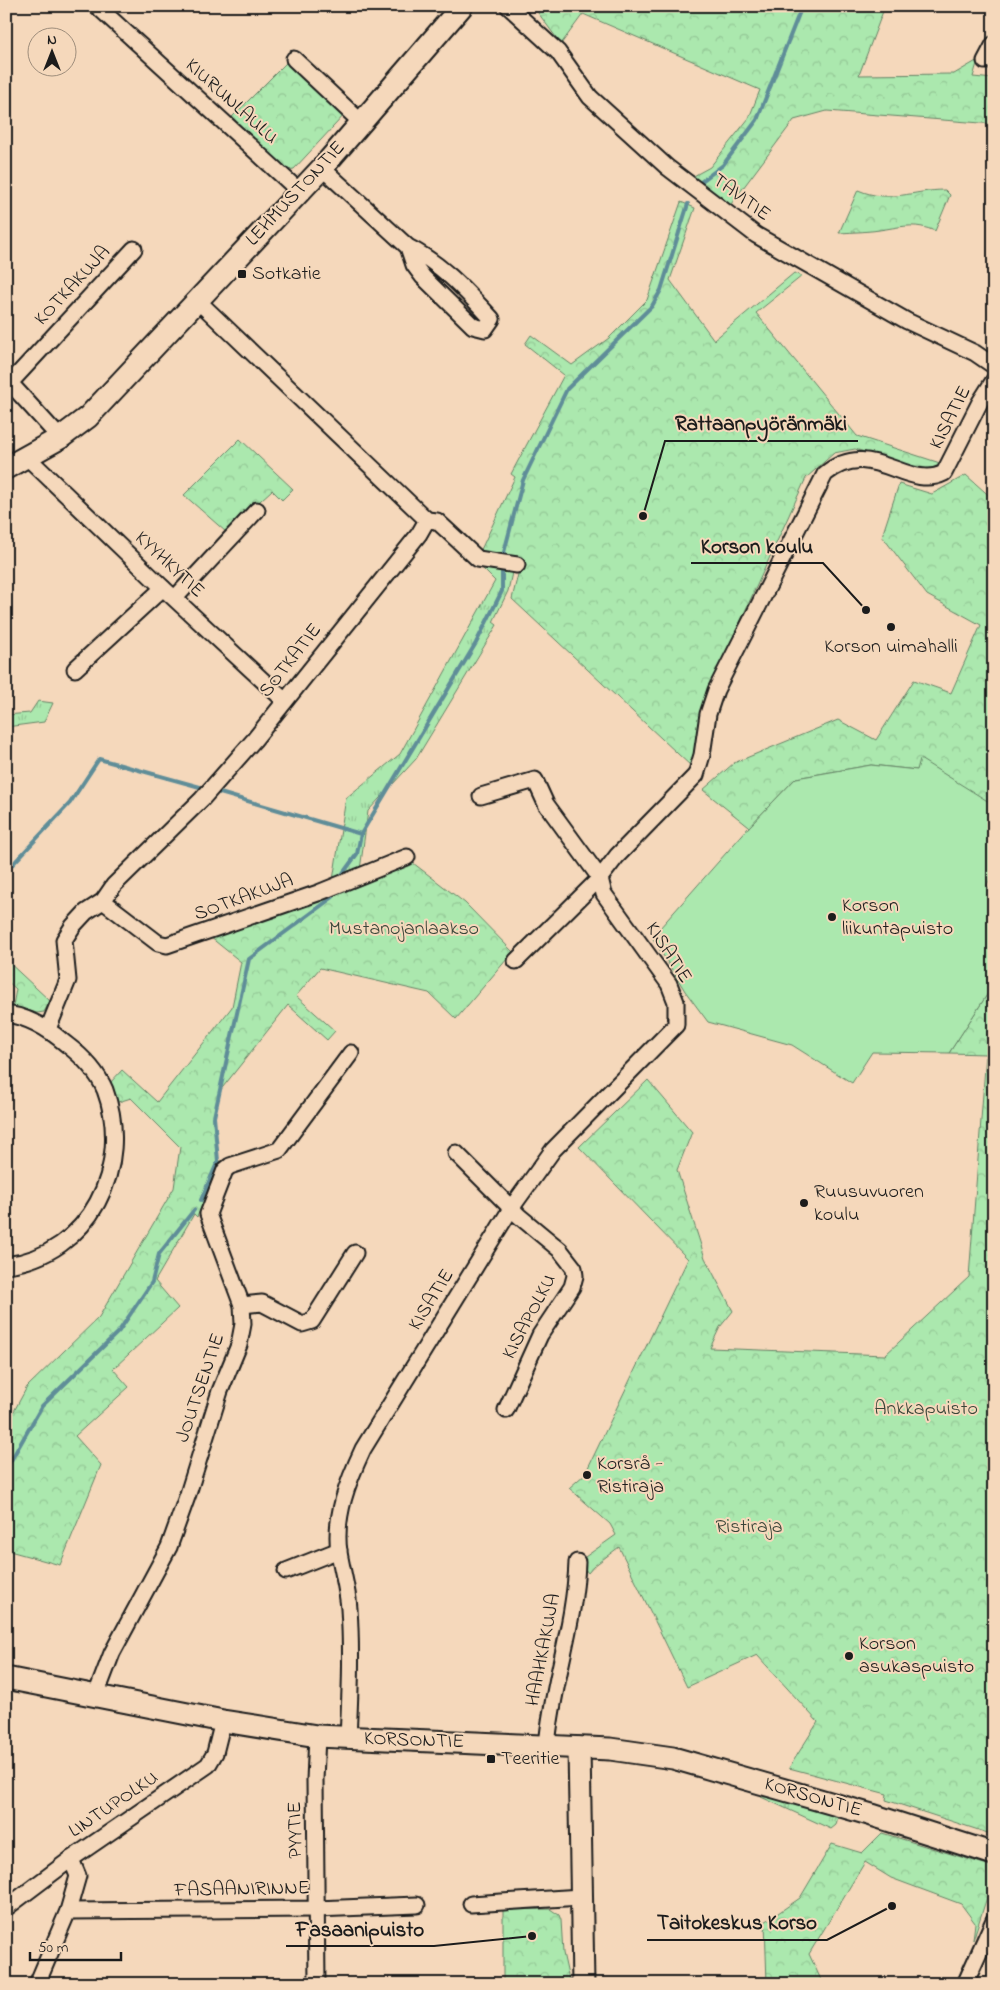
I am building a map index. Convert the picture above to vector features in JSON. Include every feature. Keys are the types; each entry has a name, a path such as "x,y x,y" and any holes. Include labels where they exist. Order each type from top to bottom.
{"main road":[{"name":"LEHMUSTONTIE","path":"6,468 60,438 88,417 299,190 322,168 462,6"},
{"name":"KORSONTIE","path":"6,1678 223,1721 317,1736 348,1739 610,1749 673,1758 872,1815 994,1854"},
{"path":"579,1748 583,1984"}],"street":[{"name":"KIURUNLAULU","path":"98,6 137,44 299,190"},
{"name":"TAVITIE","path":"508,6 558,52 590,97 667,167 756,235 907,321 976,354 994,366"},
{"path":"985,61 994,44"},
{"path":"294,59 362,123"},
{"path":"322,168 408,246 443,268 492,319 485,329 473,326 423,277 414,265 408,246"},
{"name":"KOTKAKUJA","path":"60,438 8,380 134,249"},
{"path":"197,300 427,520 438,521 478,559 517,565"},
{"name":"KISATIE","path":"348,1739 351,1643 349,1605 339,1550 340,1510 348,1482 363,1449 512,1208 553,1150 660,1043 676,1024 676,1002 668,984 604,894 600,878 617,856 696,775 702,755 708,714 716,690 825,474 846,462 863,460 924,477 935,478 944,473 980,402 994,380"},
{"name":"KYYHKYTIE","path":"27,457 285,701"},
{"path":"75,668 169,593 257,510"},
{"name":"SOTKATIE","path":"48,1029 68,980 64,940 73,926 86,912 103,900 114,885 202,799 254,740 427,520"},
{"path":"481,796 535,780 546,804 600,878 516,961"},
{"name":"SOTKAKUJA","path":"103,900 158,943 167,945 318,893 407,857"},
{"path":"6,1014 18,1015 48,1029 86,1060 104,1089 113,1136 112,1168 102,1194 89,1216 70,1238 44,1256 27,1263 6,1265"},
{"name":"JOUTSENTIE","path":"96,1695 112,1654 169,1547 220,1390 239,1345 243,1324 242,1305 218,1239 209,1221 210,1204 226,1170 230,1166 279,1150 351,1054"},
{"path":"456,1153 512,1208"},
{"name":"KISAPOLKU","path":"506,1410 540,1335 572,1287 575,1276 574,1268 560,1250 512,1208"},
{"path":"242,1305 262,1303 302,1324 312,1321 355,1253"},
{"path":"286,1571 339,1550"},
{"name":"HAAHKAKUJA","path":"547,1746 558,1672 576,1587 577,1562"},
{"name":"LINTUPOLKU","path":"6,1908 71,1859 208,1765 215,1753 223,1721"},
{"name":"PYYTIE","path":"317,1736 315,1773 317,1984"},
{"path":"37,1984 68,1911 78,1876 71,1859"},
{"path":"471,1904 581,1897"},
{"name":"FASAANIRINNE","path":"68,1911 316,1909 418,1905"},
{"path":"965,1984 994,1920"}],"green space":[{"path":"533,6 885,6 859,75 954,74 978,60 973,77 994,79 994,124 827,111 794,120 728,208 690,178 710,167 749,118 760,90 583,14 561,44"},
{"path":"290,59 346,113 294,169 287,170 232,117"},
{"path":"858,190 881,196 945,190 950,195 935,231 910,226 839,233"},
{"path":"681,202 695,208 670,280 714,340 794,273 802,276 756,313 857,436 943,464 934,470 924,470 855,449 834,453 806,478 704,701 692,767 512,599 521,562 479,554 515,477 511,474 564,375 525,344 531,335 572,365 609,338 647,300"},
{"path":"240,439 293,489 282,500 272,490 226,532 184,495"},
{"path":"966,475 994,500 994,836 917,770 871,765 796,778 749,827 703,790 734,763 838,720 876,740 914,680 951,693 981,625 927,595 882,536 899,484 932,494"},
{"path":"477,563 513,568 508,591 493,622 497,625 416,759 368,811 360,870 333,880 346,798 400,754 495,581"},
{"path":"38,701 53,703 44,722 6,727 6,715 30,713"},
{"name":"Korson liikuntapuisto","path":"920,759 994,805 994,870 987,885 994,897 994,984 949,1053 872,1052 852,1083 792,1045 708,1022 685,991 652,937 749,827 796,778 871,765 917,770"},
{"name":"Mustanojanlaakso","path":"413,863 465,903 513,952 456,1019 429,993 320,968 296,996 335,1031 327,1040 288,1005 219,1092 213,1118 218,1161 221,1161 197,1217 194,1214 155,1281 178,1308 113,1369 129,1387 75,1436 101,1465 60,1565 6,1550 6,1426 27,1387 99,1317 174,1188 180,1147 131,1098 115,1103 109,1084 122,1070 157,1102 232,1007 241,962 210,937"},
{"path":"6,960 50,1001 44,1012 37,1013 13,1006 16,989 6,980"},
{"path":"994,984 994,1835 886,1800 887,1794 789,1768 818,1722 757,1655 687,1687 619,1547 594,1566 588,1573 581,1564 585,1557 616,1535 610,1524 569,1488 585,1474 688,1259 579,1147 648,1080 692,1132 677,1170 705,1258 733,1311 720,1327 710,1348 885,1355 969,1277 986,1054 949,1053"},
{"path":"761,1797 779,1797 838,1816 836,1825 831,1829"},
{"path":"882,1833 994,1867 994,1876 973,1940 975,1923 961,1904 891,1878 865,1862 809,1954 823,1984 767,1984 765,1922 800,1898 832,1844 862,1853"},
{"path":"550,1909 559,1915 561,1920 563,1953 570,1984 503,1984 503,1910"}],"waterway":[{"path":"698,184 723,165 757,120 802,6"},
{"path":"502,560 523,480 567,389 652,306 661,290 688,204"},
{"path":"338,880 357,854 361,834 476,643 502,591 502,567"},
{"path":"6,867 12,865 70,803 99,759 200,787"},
{"path":"220,793 361,834"},
{"path":"201,1200 218,1161 214,1117 249,959 333,897"},
{"path":"6,1469 42,1406 119,1331 152,1282 159,1254 194,1210"}],"place":[{"name":"Sotkatie","path":"242,274"},
{"name":"Rattaanpyöränmäki","path":"643,516"},
{"name":"Korson koulu","path":"866,610"},
{"name":"Korson uimahalli","path":"891,627"},
{"name":"Korson liikuntapuisto","path":"832,917"},
{"name":"Ruusuvuoren koulu","path":"804,1203"},
{"name":"Korsrå - Ristiraja","path":"587,1475"},
{"name":"Korson asukaspuisto","path":"849,1656"},
{"name":"Teeritie","path":"491,1759"},
{"name":"Taitokeskus Korso","path":"892,1906"},
{"name":"Fasaanipuisto","path":"532,1936"}],"park label":[{"name":"Ankkapuisto","path":"926,1409"},
{"name":"Ristiraja","path":"749,1527"}]}
